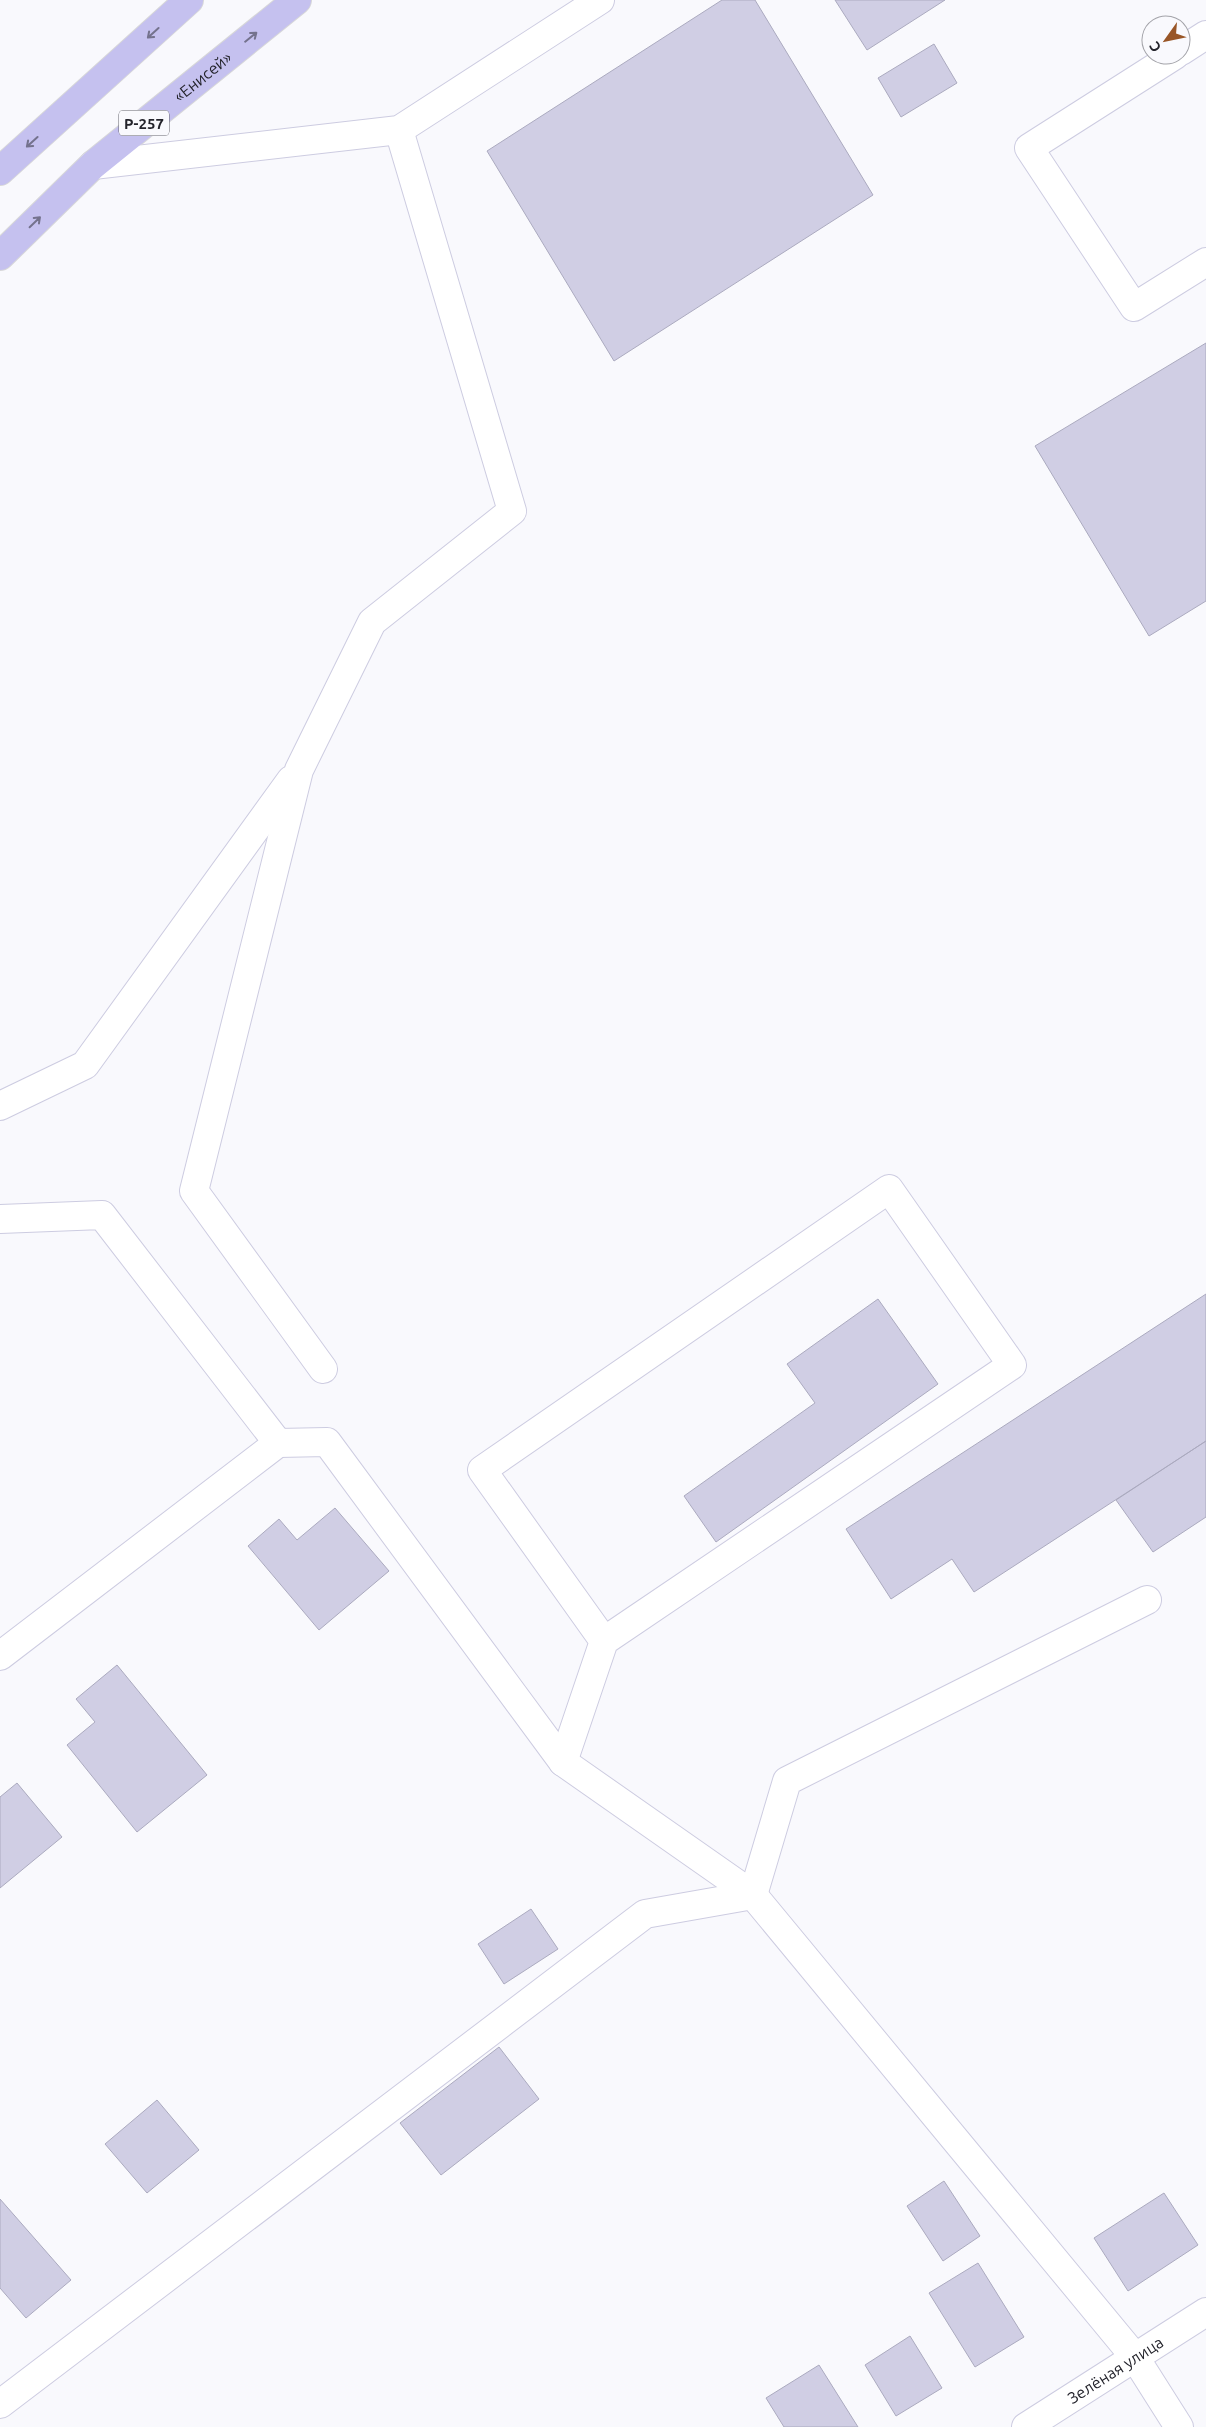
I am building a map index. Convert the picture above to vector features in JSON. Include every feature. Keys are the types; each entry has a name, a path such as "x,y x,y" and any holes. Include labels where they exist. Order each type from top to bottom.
{"highway":[{"path":"0,171 189,0"},
{"name":"«Енисей»","path":"0,256 93,165 297,0"}],"street":[{"path":"93,165 399,130 600,0"},
{"path":"1191,45 1206,36"},
{"path":"1159,65 1029,148 1134,307 1206,262"},
{"path":"0,1106 84,1065 299,770 372,622 512,511 399,130"},
{"path":"299,770 194,1192 323,1369"},
{"path":"563,1762 604,1642 1012,1365 889,1189 482,1470 604,1642"},
{"path":"0,1219 102,1215 278,1443"},
{"path":"0,1656 278,1443 327,1442 563,1762 753,1895 1134,2356 1179,2427"},
{"path":"753,1895 787,1781 1147,1600"},
{"path":"0,2404 646,1914 753,1895"},
{"name":"Зелёная улица","path":"1026,2427 1134,2356 1206,2312"}],"building":[{"path":"722,0 755,0 873,195 614,361 487,151"},
{"path":"835,0 945,0 867,50"},
{"path":"934,44 957,83 901,117 878,78"},
{"path":"1206,343 1206,601 1149,636 1035,446"},
{"path":"1206,1294 1206,1441 974,1592 952,1559 891,1599 846,1529"},
{"path":"878,1299 938,1384 716,1542 684,1496 815,1403 787,1364"},
{"path":"1206,1441 1206,1517 1153,1552 1116,1500"},
{"path":"335,1508 389,1571 319,1630 248,1546 279,1519 297,1540"},
{"path":"117,1665 207,1775 137,1832 67,1745 95,1722 76,1699"},
{"path":"17,1783 62,1837 0,1888 0,1797"},
{"path":"531,1909 558,1949 504,1984 478,1944"},
{"path":"499,2047 539,2099 441,2175 400,2123"},
{"path":"157,2100 199,2150 147,2193 105,2144"},
{"path":"944,2181 980,2236 943,2261 907,2206"},
{"path":"1164,2193 1198,2245 1128,2291 1094,2238"},
{"path":"0,2199 71,2280 26,2318 0,2288"},
{"path":"978,2263 1024,2337 975,2367 929,2293"},
{"path":"910,2336 942,2388 896,2416 865,2365"},
{"path":"819,2365 858,2427 784,2427 766,2398"}]}
